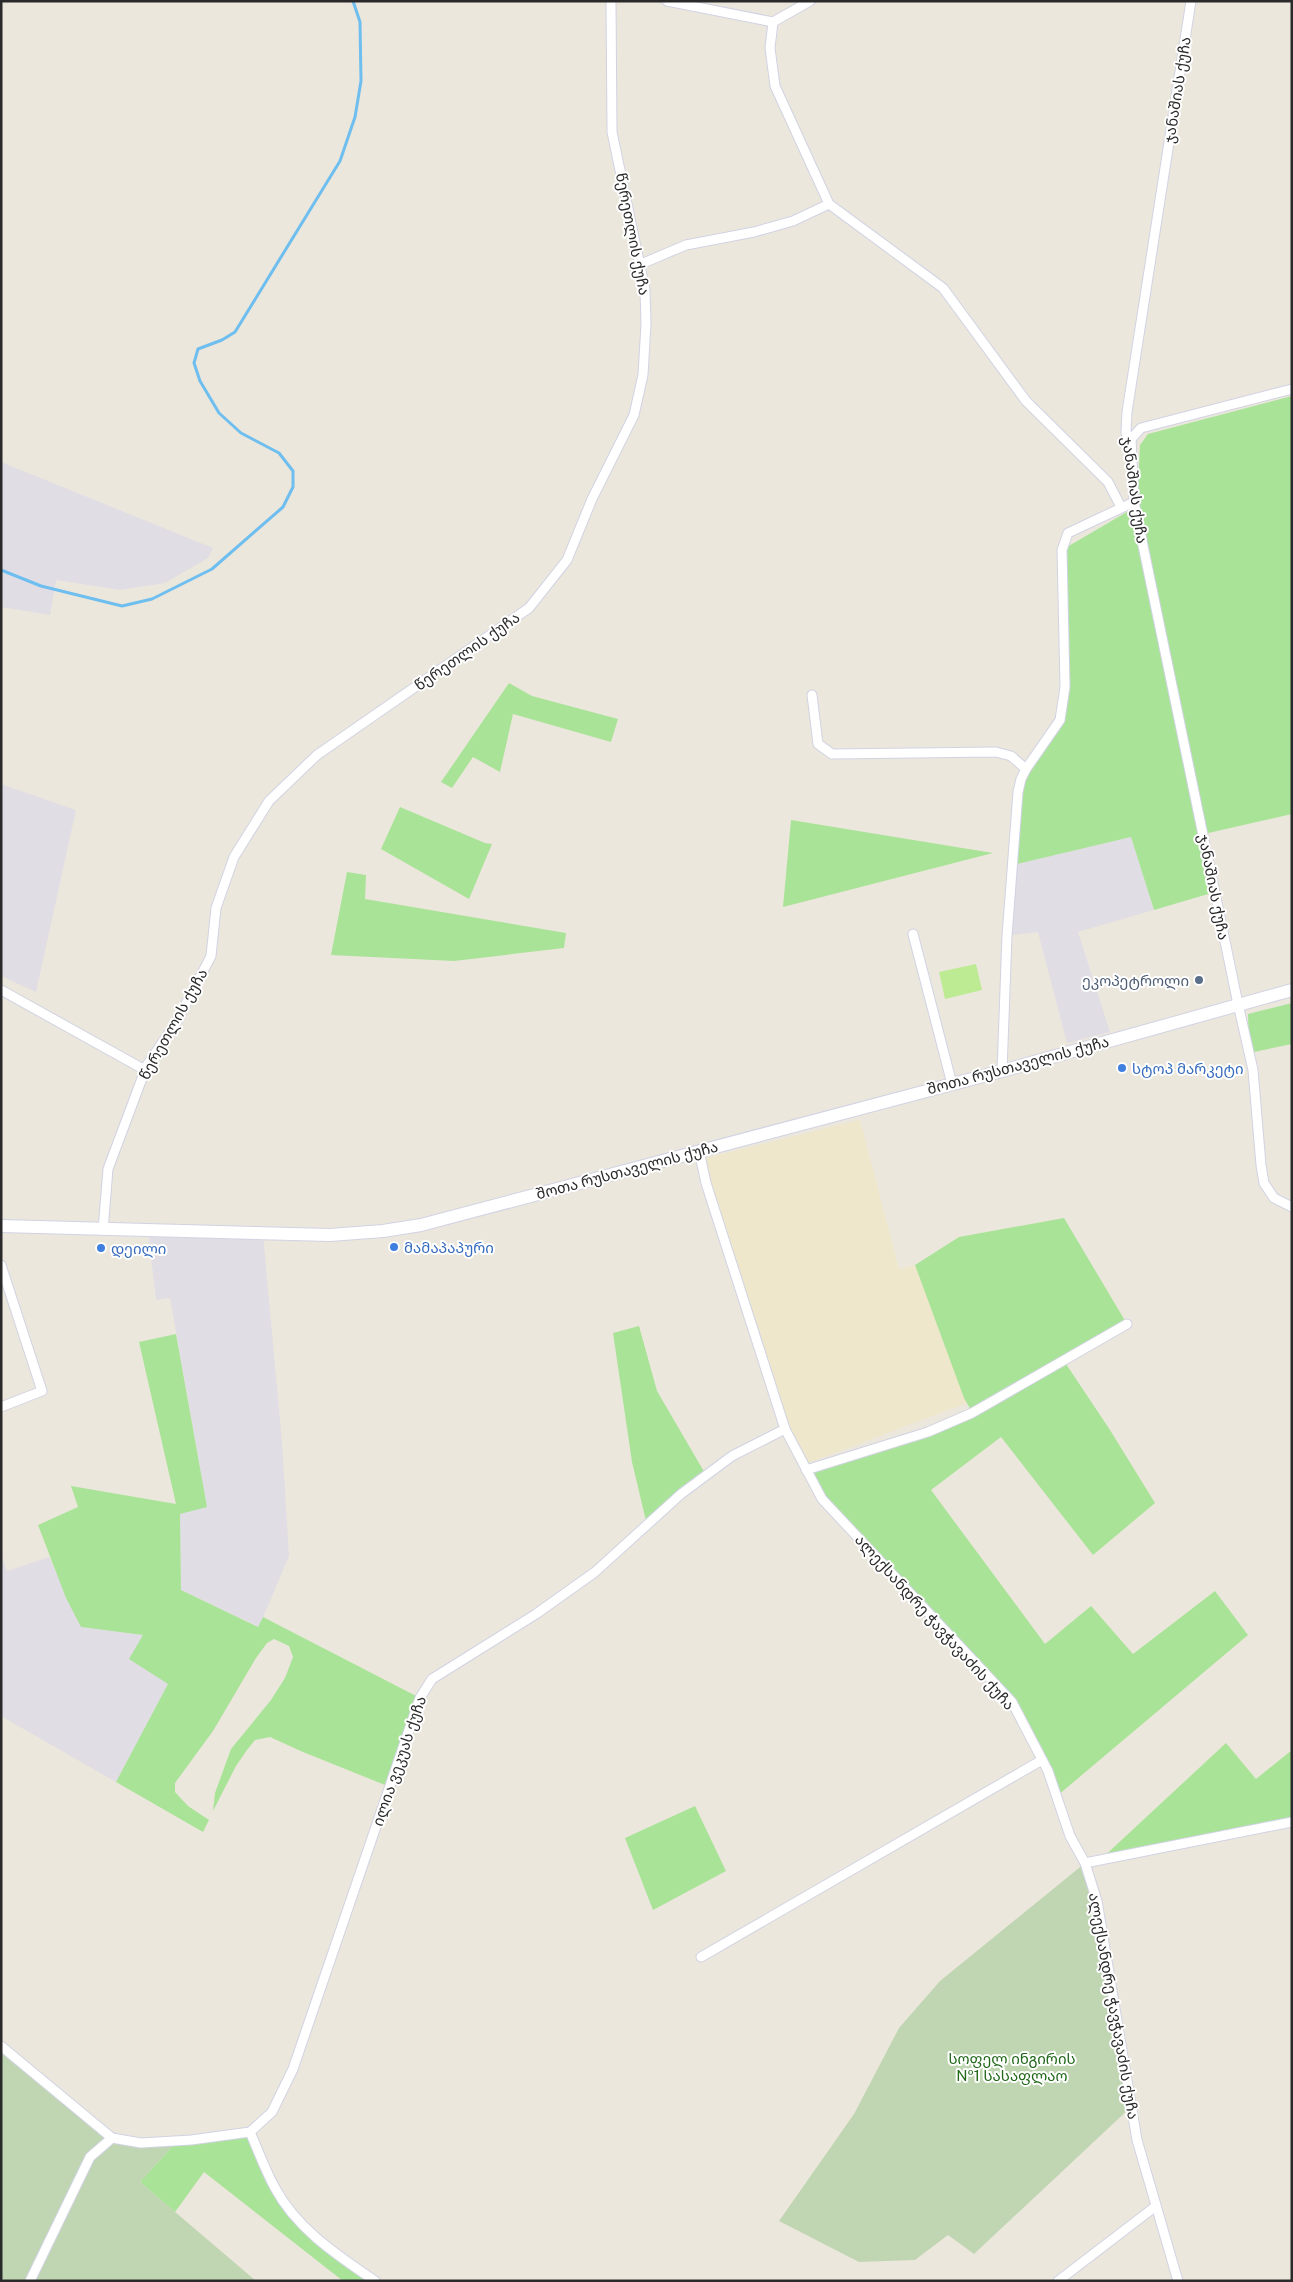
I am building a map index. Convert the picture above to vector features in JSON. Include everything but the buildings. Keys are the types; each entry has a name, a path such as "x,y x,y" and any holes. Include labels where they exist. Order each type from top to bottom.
{"main road":[{"name":"შოთა რუსთაველის ქუჩა","path":"1,1226 330,1235 383,1231 435,1222 1002,1071 1292,990"}],"street":[{"name":"წერეთლის ქუჩა","path":"103,1230 108,1170 145,1070 176,1023 211,956 216,908 234,857 269,801 317,755 529,608 567,560 592,499 634,415 643,375 646,290 612,132 611,1"},
{"path":"667,1 772,22 810,1"},
{"name":"ჯანაშიას ქუჩა","path":"1191,1 1127,412 1126,433 1131,439 1134,502 1253,1070 1264,1183 1274,1198 1292,1207"},
{"path":"772,22 770,48 775,86 829,204 943,288 1026,401 1108,482 1121,507"},
{"path":"641,264 686,245 754,232 793,221 829,204"},
{"path":"1131,439 1141,428 1292,389"},
{"path":"1002,1071 1007,936 1018,792 1026,769 1060,720 1062,711 1064,687 1062,550 1068,533 1134,502"},
{"path":"812,695 818,744 832,754 996,752 1011,756 1026,769"},
{"path":"913,934 952,1084"},
{"path":"1,990 145,1070"},
{"name":"ალექსანდრე ჭავჭავაძის ქუჩა","path":"699,1151 706,1182 785,1428 806,1470 822,1498 1012,1702 1052,1783 1070,1836 1085,1863 1097,1901 1137,2140 1178,2281"},
{"path":"1,1265 42,1391 1,1407"},
{"path":"806,1470 928,1432 972,1413 1127,1324"},
{"name":"ილია ვეკუას ქუჩა","path":"250,2132 272,2112 293,2069 420,1698 432,1679 536,1614 594,1572 681,1494 732,1456 785,1428"},
{"path":"701,1956 1042,1760"},
{"path":"1085,1863 1292,1822"},
{"path":"1,2046 112,2138 141,2143 191,2140 250,2132 275,2189 303,2226 340,2257 375,2281"},
{"path":"30,2281 90,2157 112,2138"},
{"path":"1058,2281 1156,2206"}],"shaded area":[{"path":"1,462 213,548 208,558 165,583 120,590 56,580 50,615 1,607"},
{"path":"1,784 76,810 36,992 1,976"},
{"path":"1131,837 1154,910 1078,932 1110,1032 1067,1043 1038,932 1007,936 1013,865"},
{"path":"860,1120 899,1269 915,1265 967,1403 808,1463 788,1428 712,1186 706,1158"},
{"path":"148,1231 263,1234 282,1442 289,1556 259,1627 181,1590 180,1513 207,1507 170,1298 156,1300"},
{"path":"1,1555 7,1571 49,1557 81,1627 143,1635 168,1684 116,1782 1,1716"}],"green space":[{"path":"1292,396 1292,814 1204,834 1215,892 1154,910 1131,837 1013,865 1018,792 1062,711 1062,550 1137,506 1140,445 1148,434"},
{"path":"509,683 532,696 618,719 611,742 513,714 500,772 473,757 452,788 441,782"},
{"path":"400,807 485,843 492,844 469,899 381,849"},
{"path":"791,820 993,853 783,907"},
{"path":"347,872 366,875 365,899 566,933 564,948 454,961 331,955"},
{"path":"976,964 982,990 945,999 939,972"},
{"path":"1292,1003 1292,1044 1249,1053 1248,1014"},
{"path":"1064,1218 1127,1324 1064,1361 1110,1430 1155,1503 1093,1555 1001,1437 931,1490 1045,1644 1091,1606 1133,1654 1215,1591 1248,1635 1057,1796 1012,1702 822,1499 806,1470 972,1412 964,1398 915,1265 959,1237"},
{"path":"639,1326 657,1391 706,1475 647,1525 632,1462 613,1333"},
{"path":"176,1334 207,1507 180,1514 181,1590 258,1627 263,1617 420,1698 390,1787 270,1737 255,1740 247,1750 236,1766 213,1811 215,1793 231,1749 271,1700 285,1678 293,1657 289,1646 274,1639 267,1643 256,1658 213,1731 175,1783 175,1792 188,1806 209,1820 203,1832 116,1782 168,1684 129,1659 143,1635 81,1627 66,1598 38,1525 78,1507 71,1486 176,1504 139,1342"},
{"path":"1226,1743 1256,1779 1292,1750 1292,1822 1099,1861"},
{"path":"695,1806 726,1871 653,1910 625,1838"},
{"name":"სოფელ ინგირის №1 სასაფლაო","path":"1085,1863 1097,1901 1132,2106 974,2254 948,2235 915,2260 859,2262 779,2221 854,2114 899,2028 940,1981"},
{"path":"1,2046 112,2138 177,2141 140,2182 256,2281 1,2281"},
{"path":"250,2132 275,2189 303,2226 375,2281 343,2281 204,2172 175,2212 140,2182 177,2141"}],"waterway":[{"path":"1,570 41,586 122,606 152,599 212,569 283,507 293,487 293,471 279,453 241,433 219,413 200,381 194,363 198,349 222,340 235,332 340,161 355,117 361,81 360,22 353,1"}],"place":[{"name":"ეკოპეტროლი","path":"1199,980"},
{"name":"სტოპ მარკეტი","path":"1122,1068"},
{"name":"მამაპაპური","path":"394,1247"},
{"name":"დეილი","path":"101,1248"}]}
